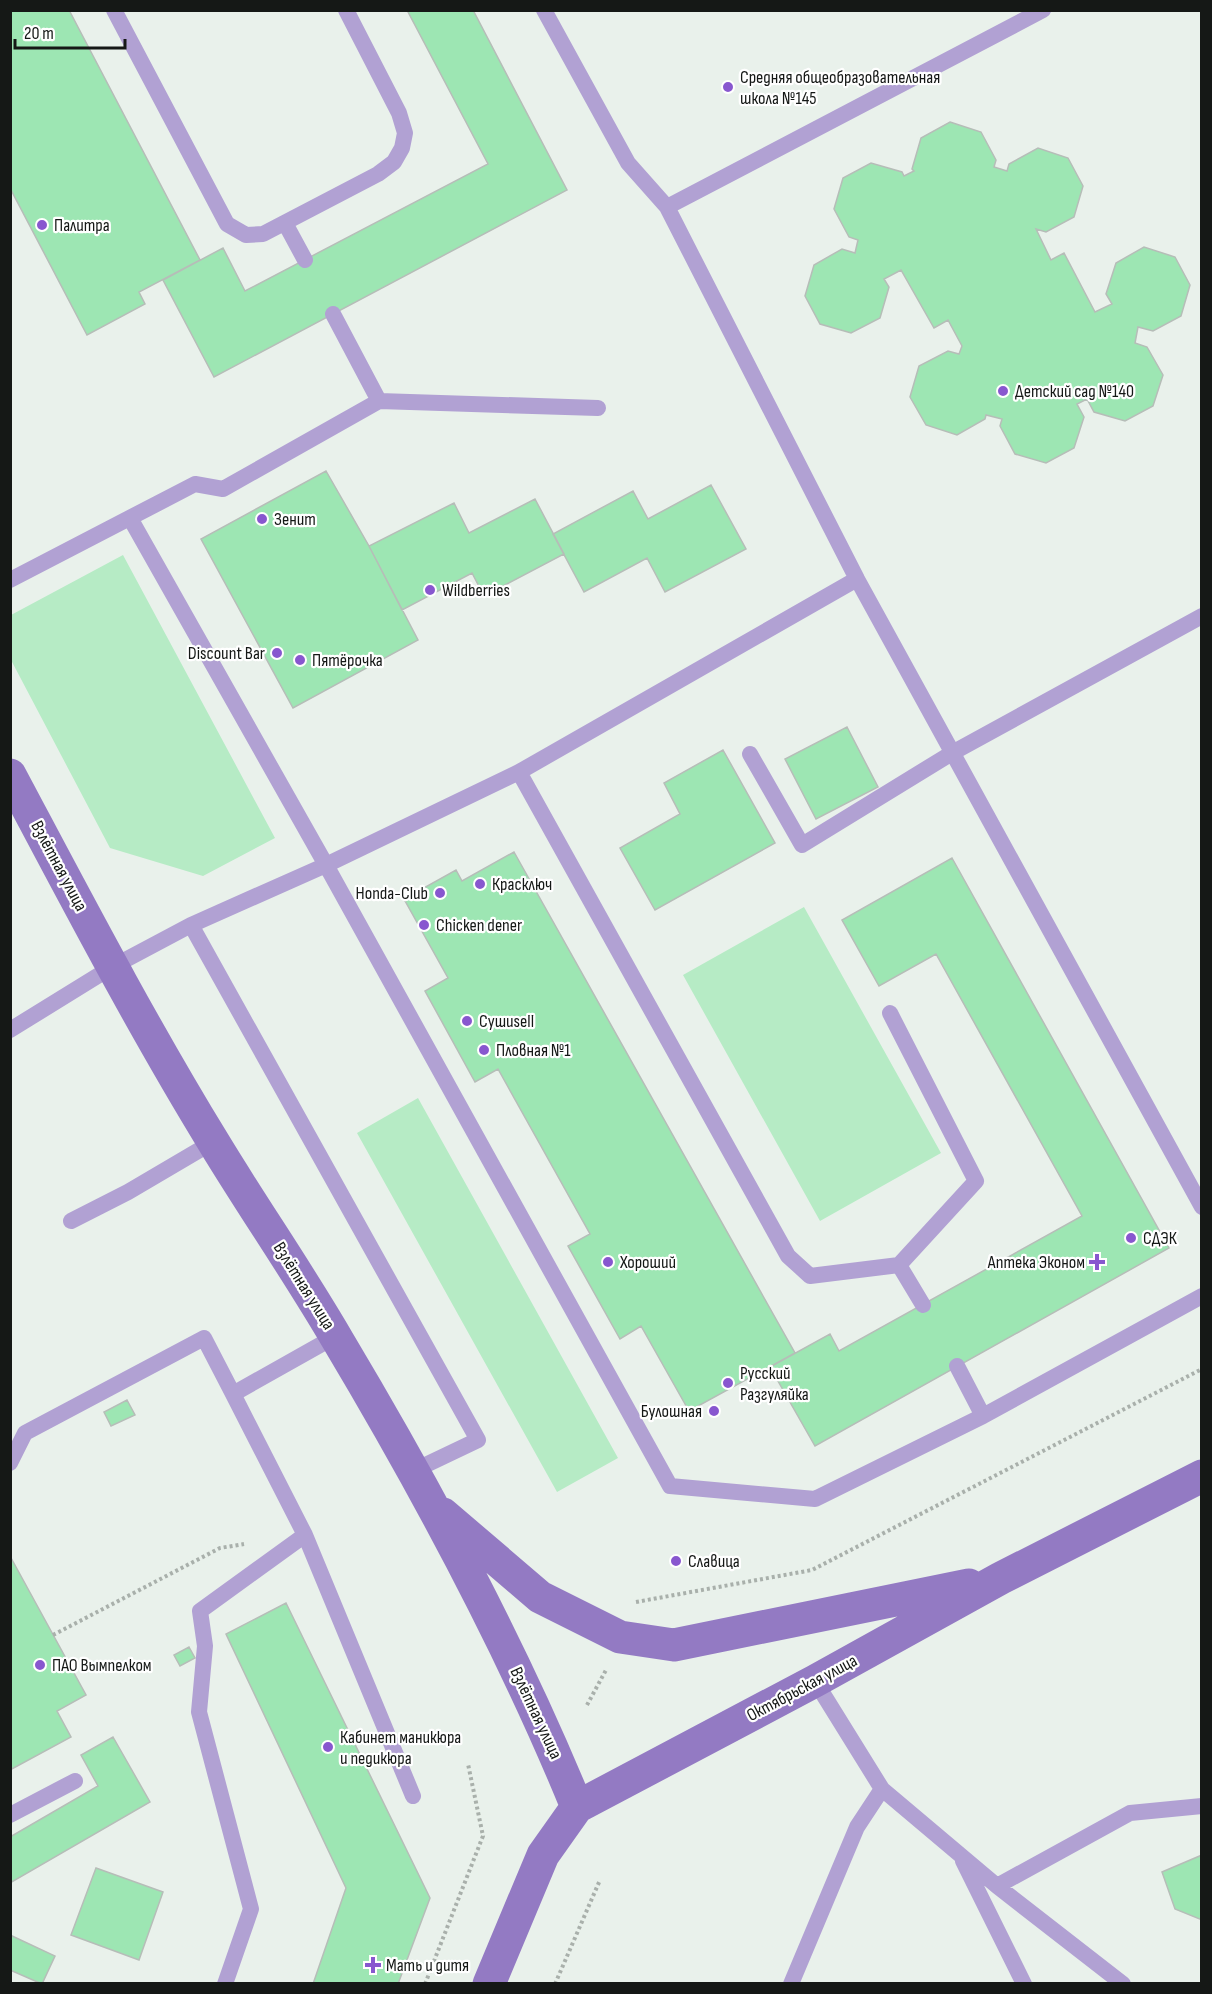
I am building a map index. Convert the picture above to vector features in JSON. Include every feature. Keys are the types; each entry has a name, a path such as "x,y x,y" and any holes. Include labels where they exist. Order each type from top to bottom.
{"main road":[{"name":"Взлётная улица","path":"10,775 112,967 213,1142 336,1336 432,1505 545,1727 578,1807"},
{"name":"Октябрьская улица","path":"489,1983 543,1855 578,1807 815,1681 1001,1578 1202,1476"},
{"path":"432,1505 540,1597 620,1636 674,1646 1001,1578"}],"lane":[{"path":"114,10 227,224 246,235 263,234 378,174 394,162 402,148 405,133 399,112 346,10"},
{"path":"544,10 628,163 667,207 857,579 1202,1207"},
{"path":"667,207 1043,10"},
{"path":"285,222 305,260"},
{"path":"333,314 379,401"},
{"path":"10,580 195,484 223,489 379,401 598,408"},
{"path":"130,518 326,865 670,1486 815,1499 983,1416 1202,1296"},
{"path":"10,1030 112,967 191,926 326,865 519,772 857,579"},
{"path":"750,754 802,845 952,753 1202,616"},
{"path":"519,772 788,1256 810,1276 899,1264 976,1181 890,1013"},
{"path":"191,926 478,1440 413,1471"},
{"path":"71,1221 128,1192 213,1142"},
{"path":"899,1264 923,1305"},
{"path":"233,1394 336,1336"},
{"path":"10,1463 25,1433 204,1338 305,1535 413,1796"},
{"path":"957,1366 983,1416"},
{"path":"225,1983 251,1909 199,1712 205,1646 200,1611 305,1535"},
{"path":"815,1681 882,1789 998,1886 1123,1983"},
{"path":"10,1815 75,1781"},
{"path":"791,1983 857,1827 882,1789"},
{"path":"998,1886 1130,1813 1202,1806"},
{"path":"960,1855 1024,1983"}],"path":[{"path":"632,1602 812,1570 1202,1369"},
{"path":"53,1635 220,1548 252,1543"},
{"path":"587,1705 609,1664"},
{"path":"425,1983 483,1836 468,1764"},
{"path":"555,1983 600,1880"}],"green space":[{"path":"123,555 275,838 203,876 110,848 11,660 11,615"},
{"path":"804,907 941,1153 820,1221 683,975"},
{"path":"418,1098 618,1458 557,1492 357,1133"}],"building":[{"path":"10,10 69,10 200,260 139,292 145,304 87,335 10,188"},
{"path":"407,10 473,10 567,190 214,377 163,280 223,248 245,291 488,164"},
{"path":"950,122 981,132 996,160 994,167 1007,171 1009,164 1038,148 1068,158 1083,186 1074,217 1046,232 1036,229 1051,260 1064,253 1095,312 1112,304 1106,294 1116,263 1144,247 1175,257 1190,285 1181,316 1153,331 1138,327 1135,343 1147,347 1163,375 1153,406 1125,421 1094,412 1087,399 1077,404 1084,417 1074,448 1046,463 1015,454 1000,426 1002,419 986,415 985,419 957,435 926,425 910,397 919,366 948,351 959,354 962,346 948,320 934,328 901,270 884,279 889,287 880,318 851,333 820,324 805,296 814,265 842,249 855,253 858,240 849,237 834,209 843,178 871,163 902,172 904,176 914,171 912,169 921,138"},
{"path":"326,471 369,546 418,640 293,708 201,539"},
{"path":"711,485 746,549 665,592 647,558 584,592 553,534 633,491 648,519"},
{"path":"535,499 564,554 484,596 472,573 402,610 369,546 454,503 469,533"},
{"path":"847,727 878,787 816,819 785,759"},
{"path":"723,750 775,843 655,910 620,848 680,814 664,783"},
{"path":"514,852 795,1353 689,1411 641,1326 620,1339 568,1246 590,1234 498,1069 475,1082 425,991 448,978 404,899 456,870 462,881"},
{"path":"952,858 1169,1248 815,1446 770,1367 830,1334 839,1351 1082,1216 936,954 879,986 842,920"},
{"path":"127,1400 135,1415 111,1426 104,1412"},
{"name":"ПАО Вымпелком","path":"10,1556 86,1695 57,1711 71,1737 10,1770"},
{"path":"286,1603 430,1898 398,1984 313,1984 346,1888 226,1634"},
{"path":"189,1647 195,1658 180,1666 174,1655"},
{"path":"113,1737 150,1802 10,1883 10,1837 98,1786 81,1755"},
{"path":"1202,1855 1202,1920 1175,1909 1162,1872"},
{"path":"96,1868 163,1892 139,1960 71,1935"},
{"path":"10,1935 55,1956 42,1984 10,1970"}],"place":[{"name":"Средняя общеобразовательная школа №145","path":"728,87"},
{"name":"Палитра","path":"42,225"},
{"name":"Детский сад №140","path":"1003,391"},
{"name":"Зенит","path":"262,519"},
{"name":"Wildberries","path":"430,590"},
{"name":"Discount Bar","path":"277,653"},
{"name":"Пятёрочка","path":"300,660"},
{"name":"Красключ","path":"480,884"},
{"name":"Honda-Club","path":"440,893"},
{"name":"Chicken dener","path":"424,925"},
{"name":"Сушиsell","path":"467,1021"},
{"name":"Пловная №1","path":"484,1050"},
{"name":"СДЭК","path":"1131,1238"},
{"name":"Хороший","path":"608,1262"},
{"name":"Аптека Эконом","path":"1097,1262"},
{"name":"Русский Разгуляйка","path":"728,1383"},
{"name":"Булошная","path":"714,1411"},
{"name":"Славица","path":"676,1561"},
{"name":"ПАО Вымпелком","path":"40,1665"},
{"name":"Кабинет маникюра и педикюра","path":"328,1747"},
{"name":"Мать и дитя","path":"373,1965"}]}
